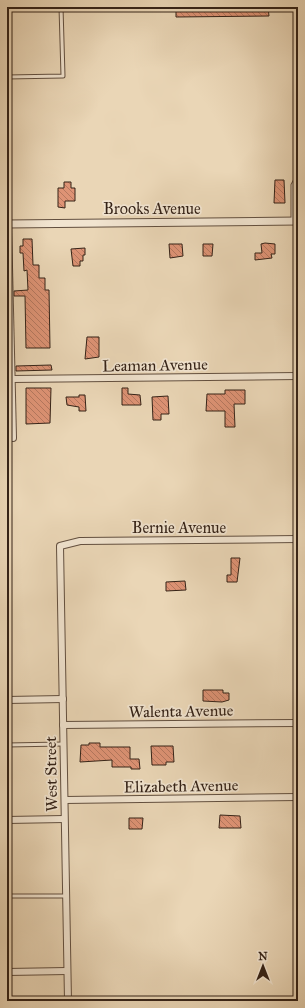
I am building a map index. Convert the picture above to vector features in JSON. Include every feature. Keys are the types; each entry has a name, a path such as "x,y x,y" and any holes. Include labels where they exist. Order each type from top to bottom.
{"street":[{"name":"Brooks Avenue","path":"8,224 296,221"},
{"path":"8,224 13,438"},
{"name":"Leaman Avenue","path":"12,379 298,376"},
{"name":"Bernie Avenue","path":"60,546 80,541 298,539"},
{"name":"West Street","path":"60,546 68,1001"},
{"path":"7,700 63,700"},
{"name":"Walenta Avenue","path":"63,725 298,723"},
{"name":"Elizabeth Avenue","path":"65,800 298,797"},
{"path":"7,820 64,819"},
{"path":"7,972 67,971"}],"lane":[{"path":"7,77 63,76 61,7"},
{"path":"296,221 293,185 298,176"},
{"path":"7,745 63,744"},
{"path":"7,896 66,896"}],"building":[{"path":"176,7 268,7 269,16 176,17"},
{"path":"275,180 284,180 285,203 274,203"},
{"path":"64,182 71,182 71,188 75,188 75,201 65,201 65,208 58,207 58,188 64,188"},
{"path":"23,239 32,239 33,265 39,265 39,278 45,278 45,290 49,290 50,348 26,348 25,296 14,296 14,291 28,290 27,270 24,271 23,253 20,253 20,246 23,246"},
{"path":"169,244 182,244 183,256 170,258"},
{"path":"203,244 213,244 212,256 203,256"},
{"path":"261,244 275,244 275,254 271,254 272,258 255,260 255,253 262,253"},
{"path":"85,248 85,255 83,255 83,261 80,261 80,266 73,266 71,249"},
{"path":"87,337 99,337 99,357 85,359"},
{"path":"51,365 52,370 16,371 16,366"},
{"path":"26,388 51,388 50,423 26,424"},
{"path":"122,388 128,388 128,394 140,395 141,405 122,405"},
{"path":"225,390 245,390 245,404 234,404 235,427 225,427 225,411 206,411 207,394 225,394"},
{"path":"79,395 85,395 86,411 79,411 79,407 67,405 66,397 79,397"},
{"path":"168,396 169,414 161,414 161,420 153,420 152,397"},
{"path":"231,558 240,558 237,582 227,582 227,575 231,575"},
{"path":"185,581 186,590 166,591 166,582"},
{"path":"203,690 223,690 223,693 229,693 229,700 222,702 203,701"},
{"path":"89,743 100,743 100,747 130,747 130,759 139,759 140,769 131,769 131,767 112,767 112,760 80,762 81,745 89,745"},
{"path":"151,746 173,746 174,762 166,762 166,765 152,765"},
{"path":"220,815 240,816 241,828 219,828"},
{"path":"129,818 143,818 142,829 129,829"}]}
